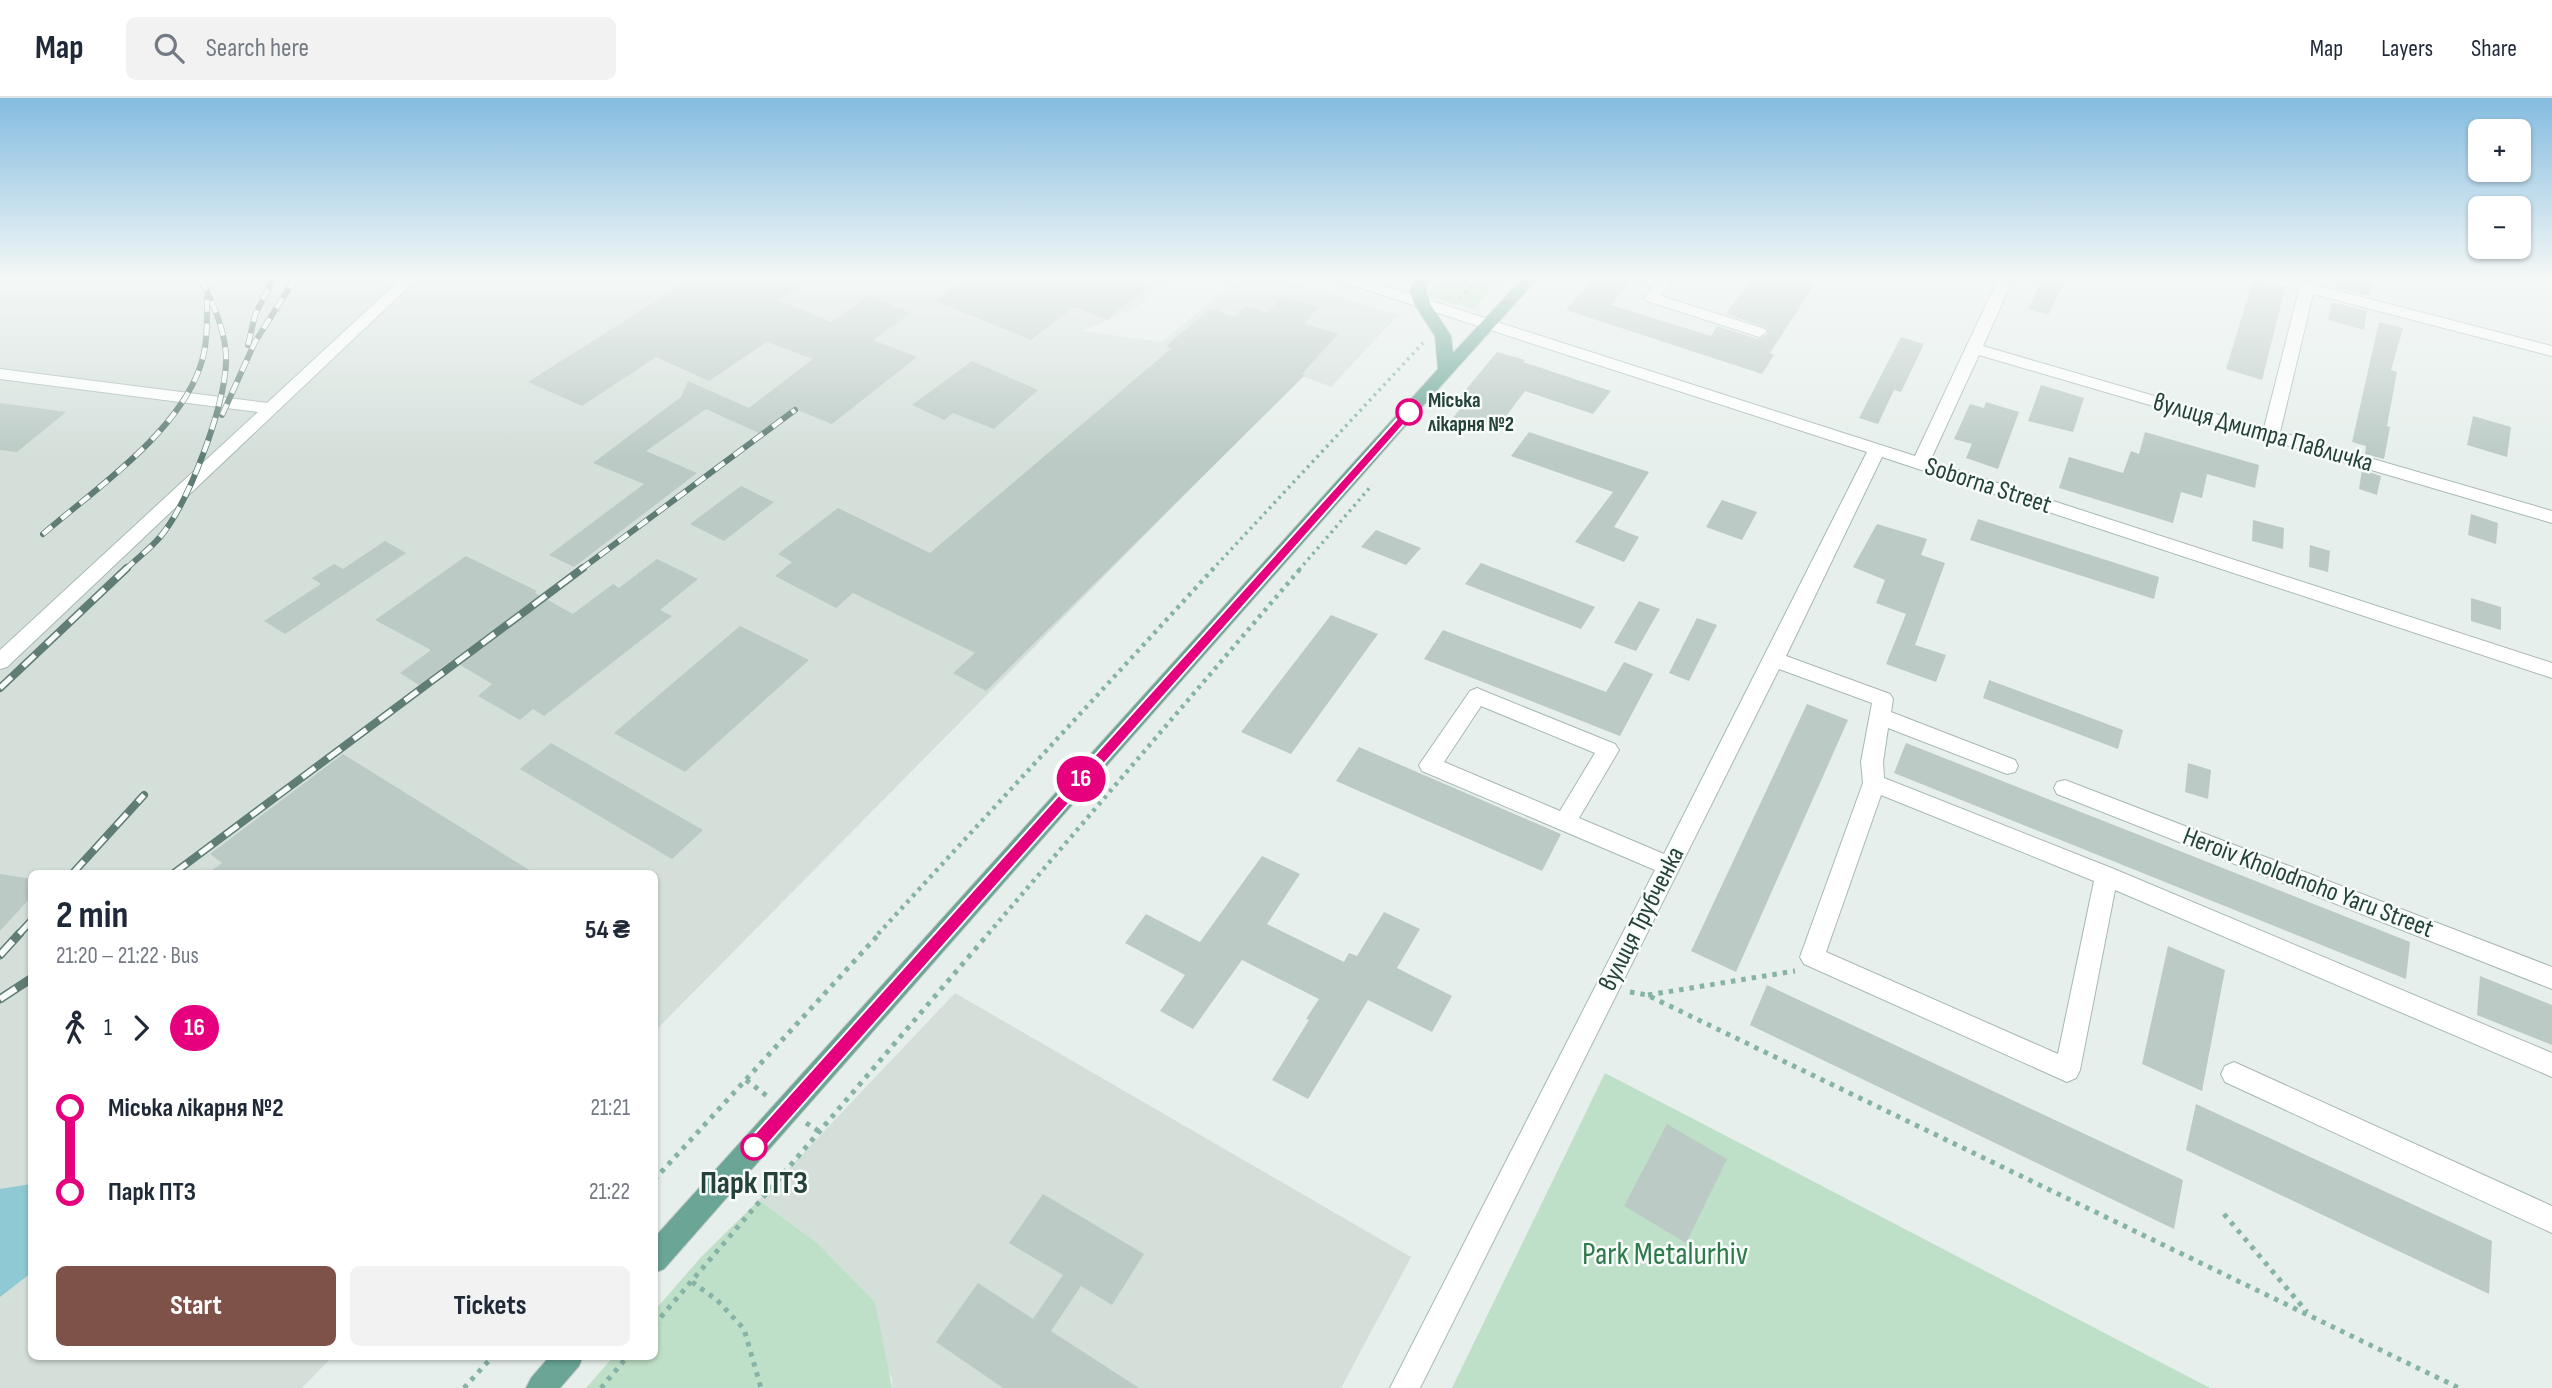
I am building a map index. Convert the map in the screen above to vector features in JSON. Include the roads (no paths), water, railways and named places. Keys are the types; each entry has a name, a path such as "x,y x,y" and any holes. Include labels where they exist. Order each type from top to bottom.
{"main road":[{"path":"1443,337 1446,368"},
{"path":"658,1255 1446,368 1478,337"},
{"path":"541,1388 566,1360"}],"street":[{"path":"0,662 348,337"},
{"name":"Soborna Street","path":"1528,337 2552,671"},
{"path":"1920,464 1979,337"},
{"path":"2271,434 2295,337"},
{"path":"2498,337 2552,351"},
{"name":"вулиця Дмитра Павличка","path":"1973,349 2552,517"},
{"path":"0,374 271,409"},
{"name":"вулиця Трубченка","path":"1405,1388 1774,659 1877,449"},
{"path":"1774,659 1883,699 1872,762 1874,783 1812,957 2067,1070 2106,876"},
{"path":"1566,822 1608,750 1477,696 1430,765 1669,866"},
{"path":"1880,716 2007,766"},
{"path":"1874,783 2106,876 2552,1065"},
{"name":"Heroiv Kholodnoho Yaru Street","path":"2065,788 2552,978"},
{"path":"2234,1074 2552,1220"}],"water":[{"path":"28,1184 28,1275 0,1297 0,1189"}],"railway":[{"path":"43,534 132,459 173,415 189,392 200,367 206,337"},
{"path":"125,570 156,541 171,522 193,479 212,429 224,382 226,352 223,337"},
{"path":"248,345 250,337"},
{"path":"222,415 258,337"},
{"path":"580,570 795,410"},
{"path":"0,688 127,568"},
{"path":"178,870 583,568"},
{"path":"76,870 144,795"},
{"path":"19,934 28,924"},
{"path":"0,955 20,933"},
{"path":"0,999 28,981"}],"place":[{"name":"Міська лікарня №2","path":"1409,412"},
{"name":"Парк ПТЗ","path":"754,1147"}],"park label":[{"name":"Park Metalurhiv","path":"1665,1254"}]}
